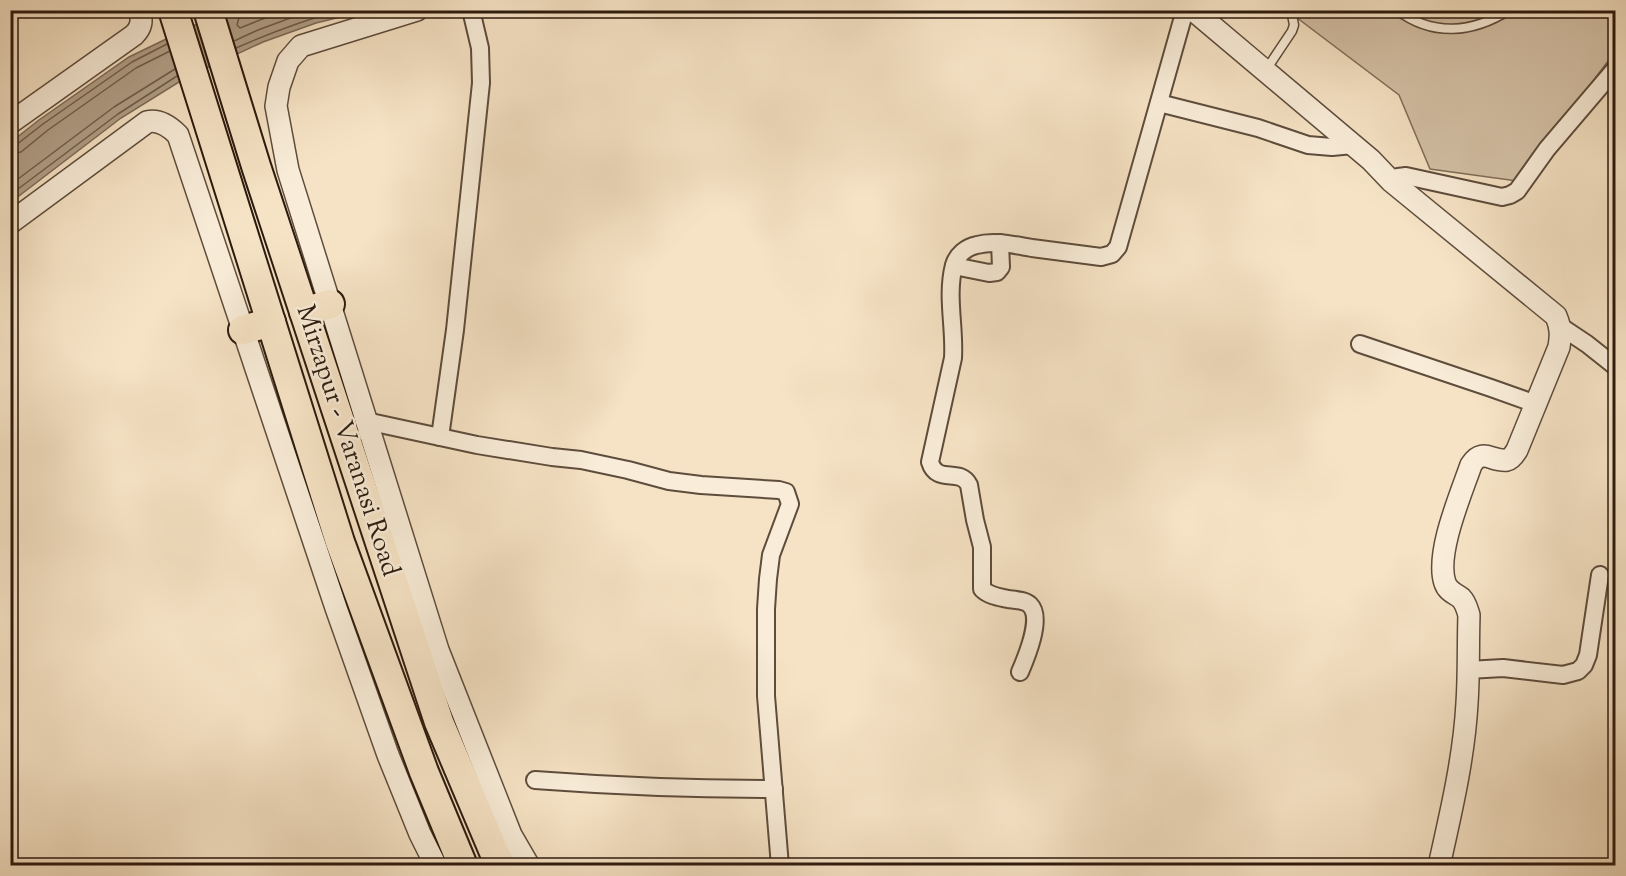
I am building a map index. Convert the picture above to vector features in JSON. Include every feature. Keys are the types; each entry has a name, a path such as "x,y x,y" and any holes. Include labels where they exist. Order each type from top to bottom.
{"highway":[{"name":"Mirzapur - Varanasi Road","path":"173,10 340,542 424,772 463,866"},
{"name":"Mirzapur - Varanasi Road","path":"208,10 280,239 317,308 319,357 439,722 501,866"},
{"path":"243,330 271,322"}],"street":[{"path":"10,123 140,30 142,21 140,10"},
{"path":"417,10 301,46 288,61 279,87 276,106 317,308 366,421 438,650 511,834 529,866"},
{"path":"440,437 455,330 481,83 480,48 471,10"},
{"path":"1020,672 1030,645 1035,623 1034,612 1026,602 995,596 982,589 982,548 967,480 938,474 932,470 930,462 953,358 951,286 954,266 956,258 964,250 977,245 1000,243 1101,257 1112,254 1118,247 1185,10"},
{"path":"1193,10 1353,144 1391,181 1556,316 1560,326 1559,347 1517,450 1512,457 1506,460 1480,456 1475,458 1444,547 1444,581 1449,590 1461,597 1469,615 1466,714 1455,793 1439,866"},
{"path":"1391,181 1406,176 1502,196 1510,195 1517,191 1547,149 1616,68"},
{"path":"1159,103 1258,128 1308,145 1332,147 1353,144"},
{"path":"10,222 147,122 154,120 178,135 336,608 388,755 435,866"},
{"path":"954,266 989,273 997,272 1001,267 1000,243"},
{"path":"1560,326 1616,367"},
{"path":"1360,344 1536,404"},
{"path":"366,421 440,437 581,460 669,481 786,492 790,504 771,555 768,579 766,696 780,866"},
{"path":"1468,670 1503,669 1563,675 1578,671 1584,665 1588,655 1600,575"},
{"path":"535,780 633,787 774,789"}],"lane":[{"path":"1266,70 1292,30 1294,25 1291,10"},
{"path":"1397,10 1416,21 1435,27 1455,29 1475,27 1494,20 1509,10"},
{"path":"1416,21 1418,10"}],"shaded area":[{"path":"1288,11 1615,11 1615,52 1517,181 1430,169 1399,95"}],"water":[{"path":"224,11 365,11 316,23 263,42 187,77 121,118 11,202 11,142 129,57"}]}
